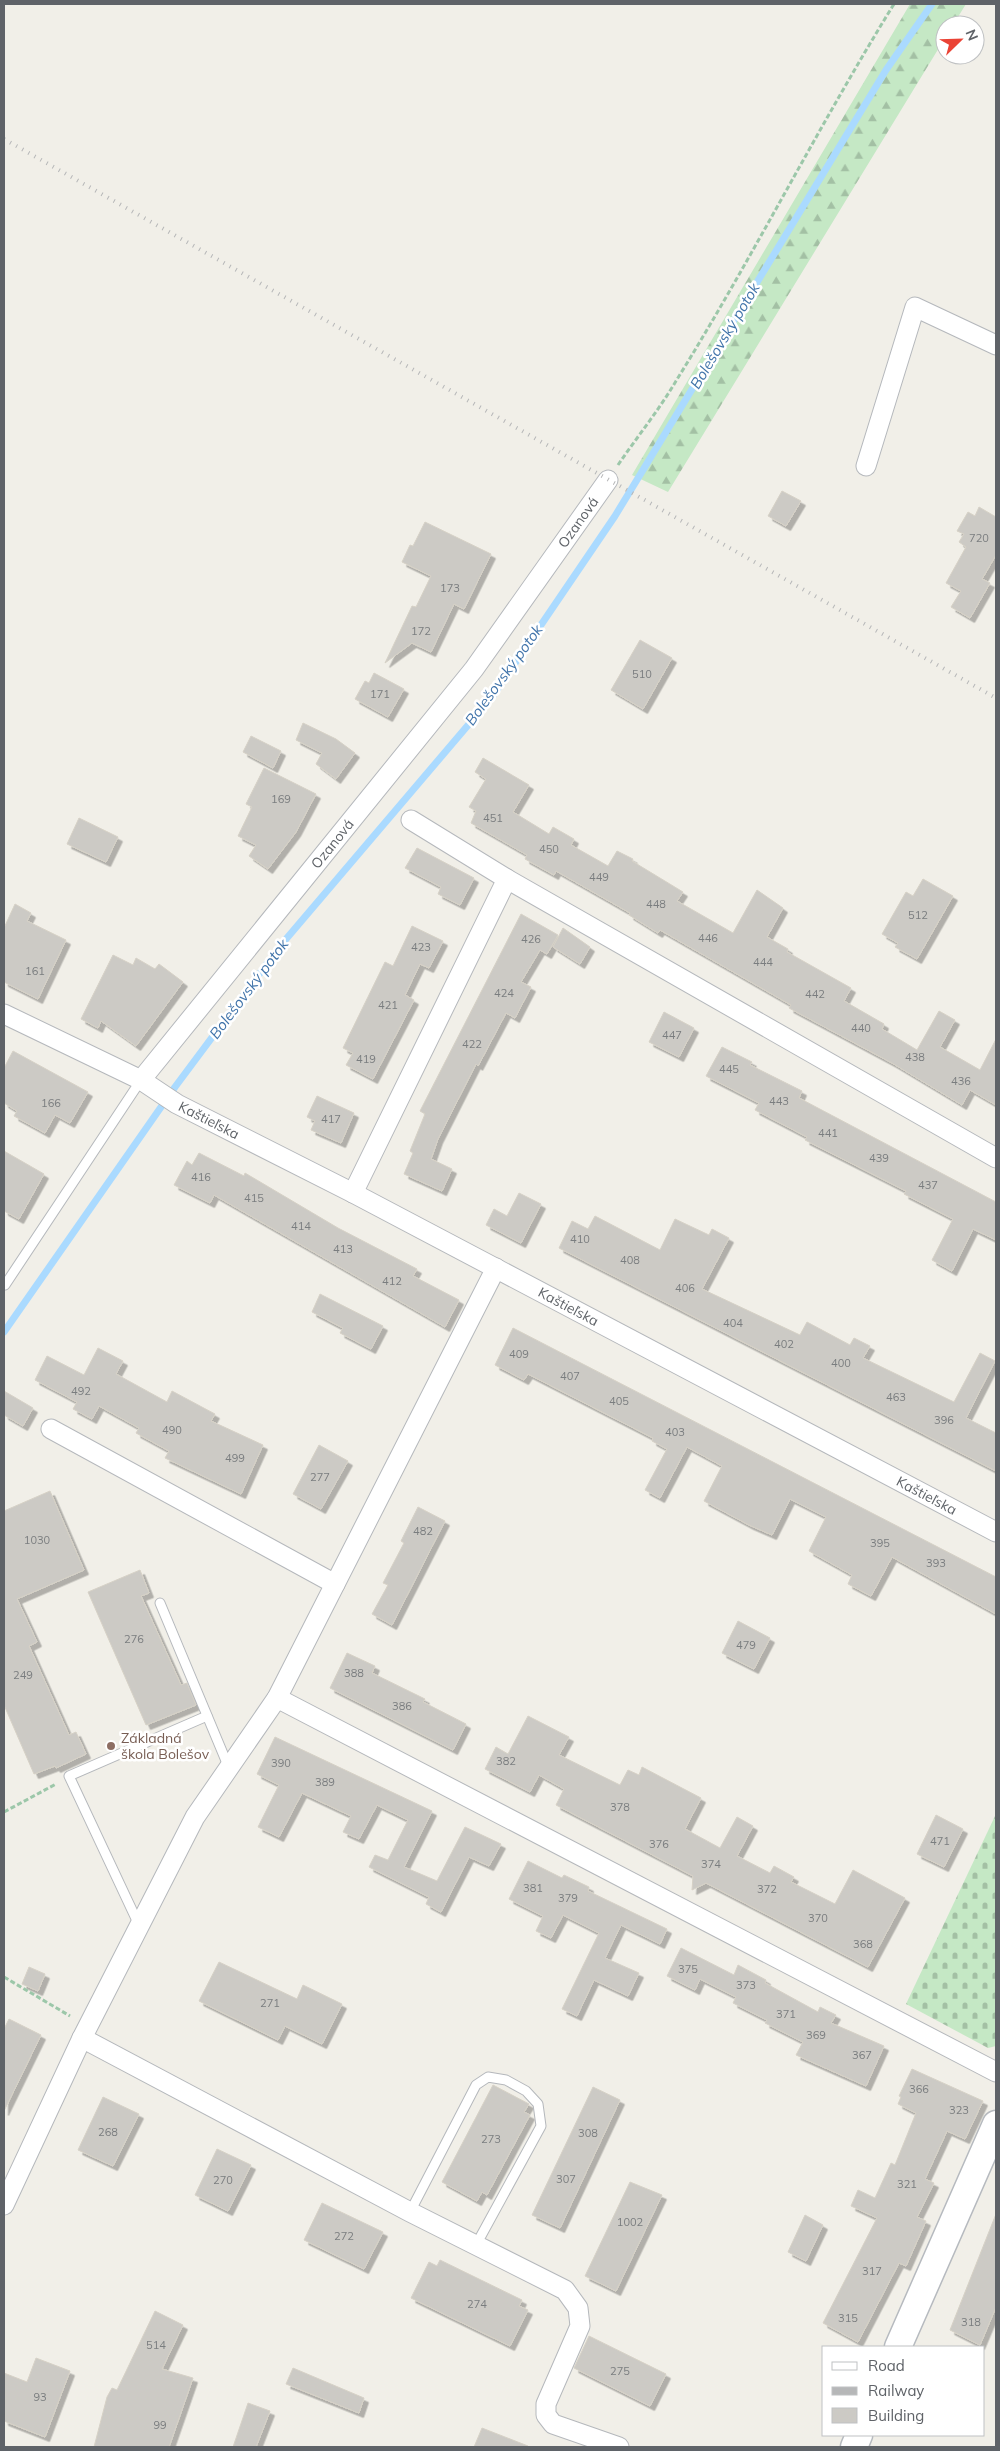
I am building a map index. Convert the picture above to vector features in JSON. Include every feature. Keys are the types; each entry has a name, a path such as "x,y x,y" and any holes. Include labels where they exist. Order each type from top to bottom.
{"street":[{"path":"866,466 916,307 996,345"},
{"name":"Ozanová","path":"141,1080 474,669 608,480"},
{"path":"411,820 506,878 996,1158"},
{"path":"352,1193 506,878"},
{"path":"4,1014 141,1080"},
{"name":"Kaštieľska","path":"141,1080 177,1104 496,1268 996,1532"},
{"path":"4,2205 82,2038 195,1817 277,1698 496,1268"},
{"path":"51,1430 335,1584"},
{"path":"277,1698 996,2072"},
{"path":"82,2038 410,2212 565,2290 578,2308 580,2326 546,2404 546,2415 553,2424 619,2447"},
{"path":"898,2346 996,2124"}],"lane":[{"path":"5,1285 141,1080"},
{"path":"160,1602 229,1768"},
{"path":"139,1926 69,1776 207,1716"},
{"path":"410,2212 476,2085 488,2077 506,2080 526,2091 538,2104 541,2126 476,2245"}],"path":[{"path":"608,480 675,383 737,280 863,54 894,4"},
{"path":"4,1812 69,1776"},
{"path":"4,1978 74,2019"}],"green space":[{"path":"910,4 966,4 959,15 935,15 935,54 668,492 632,475"},
{"path":"996,1814 996,2046 988,2048 906,2004"}],"building":[{"path":"782,491 801,501 786,526 768,516"},
{"path":"979,507 996,517 996,555 982,579 990,583 970,618 951,607 961,591 946,583 966,547 959,542 964,534 957,531 968,512 975,516"},
{"path":"425,522 491,554 464,609 454,604 431,652 412,643 385,663 412,606 416,607 431,576 402,562 410,545 413,546"},
{"path":"640,640 672,658 643,709 611,690"},
{"path":"374,673 404,689 388,717 355,699 365,681 369,683"},
{"path":"303,723 336,739 355,753 336,779 316,764 322,753 296,740"},
{"path":"251,736 281,751 273,768 243,752"},
{"path":"483,758 529,785 513,812 549,834 553,827 574,839 571,845 608,866 617,851 633,859 632,861 683,892 677,901 733,933 757,890 783,908 767,937 788,949 787,952 851,988 844,1001 884,1024 882,1029 917,1050 939,1011 955,1020 940,1047 980,1070 996,1039 996,1105 970,1090 962,1105 892,1063 789,1008 791,1005 660,930 658,933 629,915 630,913 556,871 554,875 525,859 527,855 471,823 476,811 469,807 486,779 475,772"},
{"path":"264,768 316,794 296,832 268,869 249,856 256,845 238,836 252,807 246,804"},
{"path":"79,818 118,837 106,862 67,844"},
{"path":"417,848 474,878 460,905 438,894 441,887 405,868"},
{"path":"923,879 953,896 917,959 895,947 898,943 882,934 906,892 913,896"},
{"path":"15,904 31,913 27,921 66,940 38,999 4,982 4,928"},
{"path":"521,914 558,935 547,954 540,950 521,982 531,987 515,1018 506,1013 478,1066 476,1064 438,1139 431,1159 452,1169 442,1191 404,1174 413,1153 410,1151 425,1114 420,1111"},
{"path":"412,926 443,941 429,968 420,964 405,995 414,1000 373,1079 346,1065 353,1053 343,1048 385,962 393,966"},
{"path":"563,928 590,947 580,964 553,947"},
{"path":"113,955 133,965 136,958 155,969 159,964 183,982 136,1046 101,1021 98,1028 81,1019"},
{"path":"664,1012 694,1028 679,1057 649,1042"},
{"path":"722,1047 752,1062 750,1065 802,1091 799,1098 996,1202 996,1240 973,1229 952,1271 932,1260 953,1219 904,1194 906,1191 805,1140 807,1137 755,1110 759,1103 706,1076"},
{"path":"13,1051 88,1092 70,1123 55,1115 45,1133 14,1116 17,1111 4,1103 4,1068"},
{"path":"317,1096 354,1113 341,1143 311,1130 315,1121 307,1117"},
{"path":"4,1151 44,1174 19,1219 4,1211"},
{"path":"199,1153 244,1176 245,1173 338,1228 417,1269 413,1276 459,1300 445,1327 214,1195 210,1203 174,1185 187,1161 192,1165"},
{"path":"519,1193 541,1204 521,1243 486,1225 494,1209 507,1216"},
{"path":"595,1216 660,1250 675,1219 709,1235 712,1229 729,1238 702,1289 800,1335 807,1322 850,1345 854,1338 870,1346 863,1358 954,1402 980,1353 995,1361 966,1418 996,1433 996,1471 559,1248 572,1221 588,1229"},
{"path":"320,1294 383,1326 371,1349 340,1333 343,1328 312,1312"},
{"path":"513,1328 996,1577 996,1614 892,1557 871,1596 848,1584 852,1575 809,1551 826,1517 790,1499 772,1535 749,1525 704,1501 722,1466 687,1447 660,1498 645,1490 667,1449 652,1441 653,1438 528,1374 524,1380 495,1365"},
{"path":"98,1348 123,1361 116,1374 167,1402 172,1391 215,1414 211,1421 263,1445 241,1494 165,1458 169,1451 136,1433 139,1428 99,1406 92,1419 73,1409 77,1402 35,1380 47,1356 84,1375"},
{"path":"4,1391 33,1408 23,1426 4,1415"},
{"path":"319,1445 348,1461 321,1509 293,1494"},
{"path":"50,1491 84,1570 17,1599 37,1642 29,1646 69,1735 76,1732 86,1754 56,1768 55,1766 34,1774 4,1705 4,1511"},
{"path":"418,1507 445,1521 392,1625 372,1614 388,1585 383,1583 404,1543 401,1541"},
{"path":"140,1570 149,1593 141,1596 181,1685 187,1683 196,1705 146,1725 88,1592"},
{"path":"738,1621 770,1638 754,1669 722,1653"},
{"path":"347,1653 375,1666 372,1673 425,1699 423,1702 466,1724 453,1750 330,1688"},
{"path":"528,1716 569,1737 559,1755 620,1785 628,1770 639,1775 642,1767 701,1798 685,1829 720,1848 737,1817 753,1826 737,1856 770,1873 774,1866 794,1877 791,1882 835,1904 853,1870 905,1898 868,1967 706,1883 692,1890 693,1876 556,1805 564,1789 539,1775 530,1792 485,1769 496,1747 508,1754"},
{"path":"275,1737 432,1811 404,1867 437,1881 465,1827 501,1844 489,1866 469,1857 441,1912 426,1904 429,1897 369,1867 375,1855 388,1860 408,1820 377,1805 359,1839 343,1832 351,1816 302,1793 279,1837 258,1827 279,1785 257,1774"},
{"path":"936,1815 963,1829 944,1867 917,1854"},
{"path":"528,1861 562,1878 564,1875 589,1887 588,1891 667,1929 660,1944 621,1925 605,1958 639,1973 628,1996 594,1980 577,2016 562,2009 599,1933 563,1915 551,1938 536,1931 543,1916 509,1899"},
{"path":"681,1948 734,1975 738,1965 766,1980 765,1983 818,2012 820,2007 836,2015 831,2023 884,2046 866,2086 796,2055 803,2042 765,2023 767,2020 733,2003 736,1997 700,1979 695,1990 667,1976"},
{"path":"219,1962 297,1999 303,1985 342,2004 322,2044 285,2026 278,2040 199,2001"},
{"path":"29,1967 45,1974 38,1991 22,1984"},
{"path":"9,2019 41,2035 4,2111 4,2029"},
{"path":"912,2069 983,2101 965,2139 947,2131 925,2179 934,2183 917,2217 926,2221 906,2266 899,2263 858,2342 823,2323 877,2218 851,2206 858,2190 875,2198 891,2163 895,2165 916,2113 898,2104 901,2097 899,2096"},
{"path":"493,2085 529,2104 524,2112 530,2115 487,2195 482,2192 477,2201 442,2182"},
{"path":"593,2087 620,2100 560,2228 532,2215"},
{"path":"103,2097 139,2114 113,2166 78,2150"},
{"path":"217,2149 251,2165 228,2211 195,2195"},
{"path":"630,2182 662,2195 616,2291 585,2276"},
{"path":"322,2203 383,2232 364,2269 304,2240"},
{"path":"996,2214 996,2307 980,2345 950,2330"},
{"path":"805,2215 823,2225 806,2261 788,2252"},
{"path":"440,2260 522,2300 519,2306 528,2310 510,2346 411,2298 429,2262 437,2266"},
{"path":"155,2311 183,2325 162,2369 193,2378 169,2447 94,2447 107,2397 112,2388 117,2390"},
{"path":"589,2336 666,2374 650,2406 574,2368"},
{"path":"36,2358 70,2371 45,2437 4,2421 4,2373 27,2382"},
{"path":"293,2368 364,2398 359,2413 286,2384"},
{"path":"248,2403 270,2411 256,2447 233,2447"},
{"path":"482,2428 528,2446 528,2447 474,2447"}],"waterway":[{"name":"Bolešovský potok","path":"4,1332 175,1087 281,945 492,697 615,516 886,70 932,4"}],"railway":[{"path":"4,139 996,698"}],"place":[{"name":"Základná škola Bolešov","path":"111,1746"}]}
